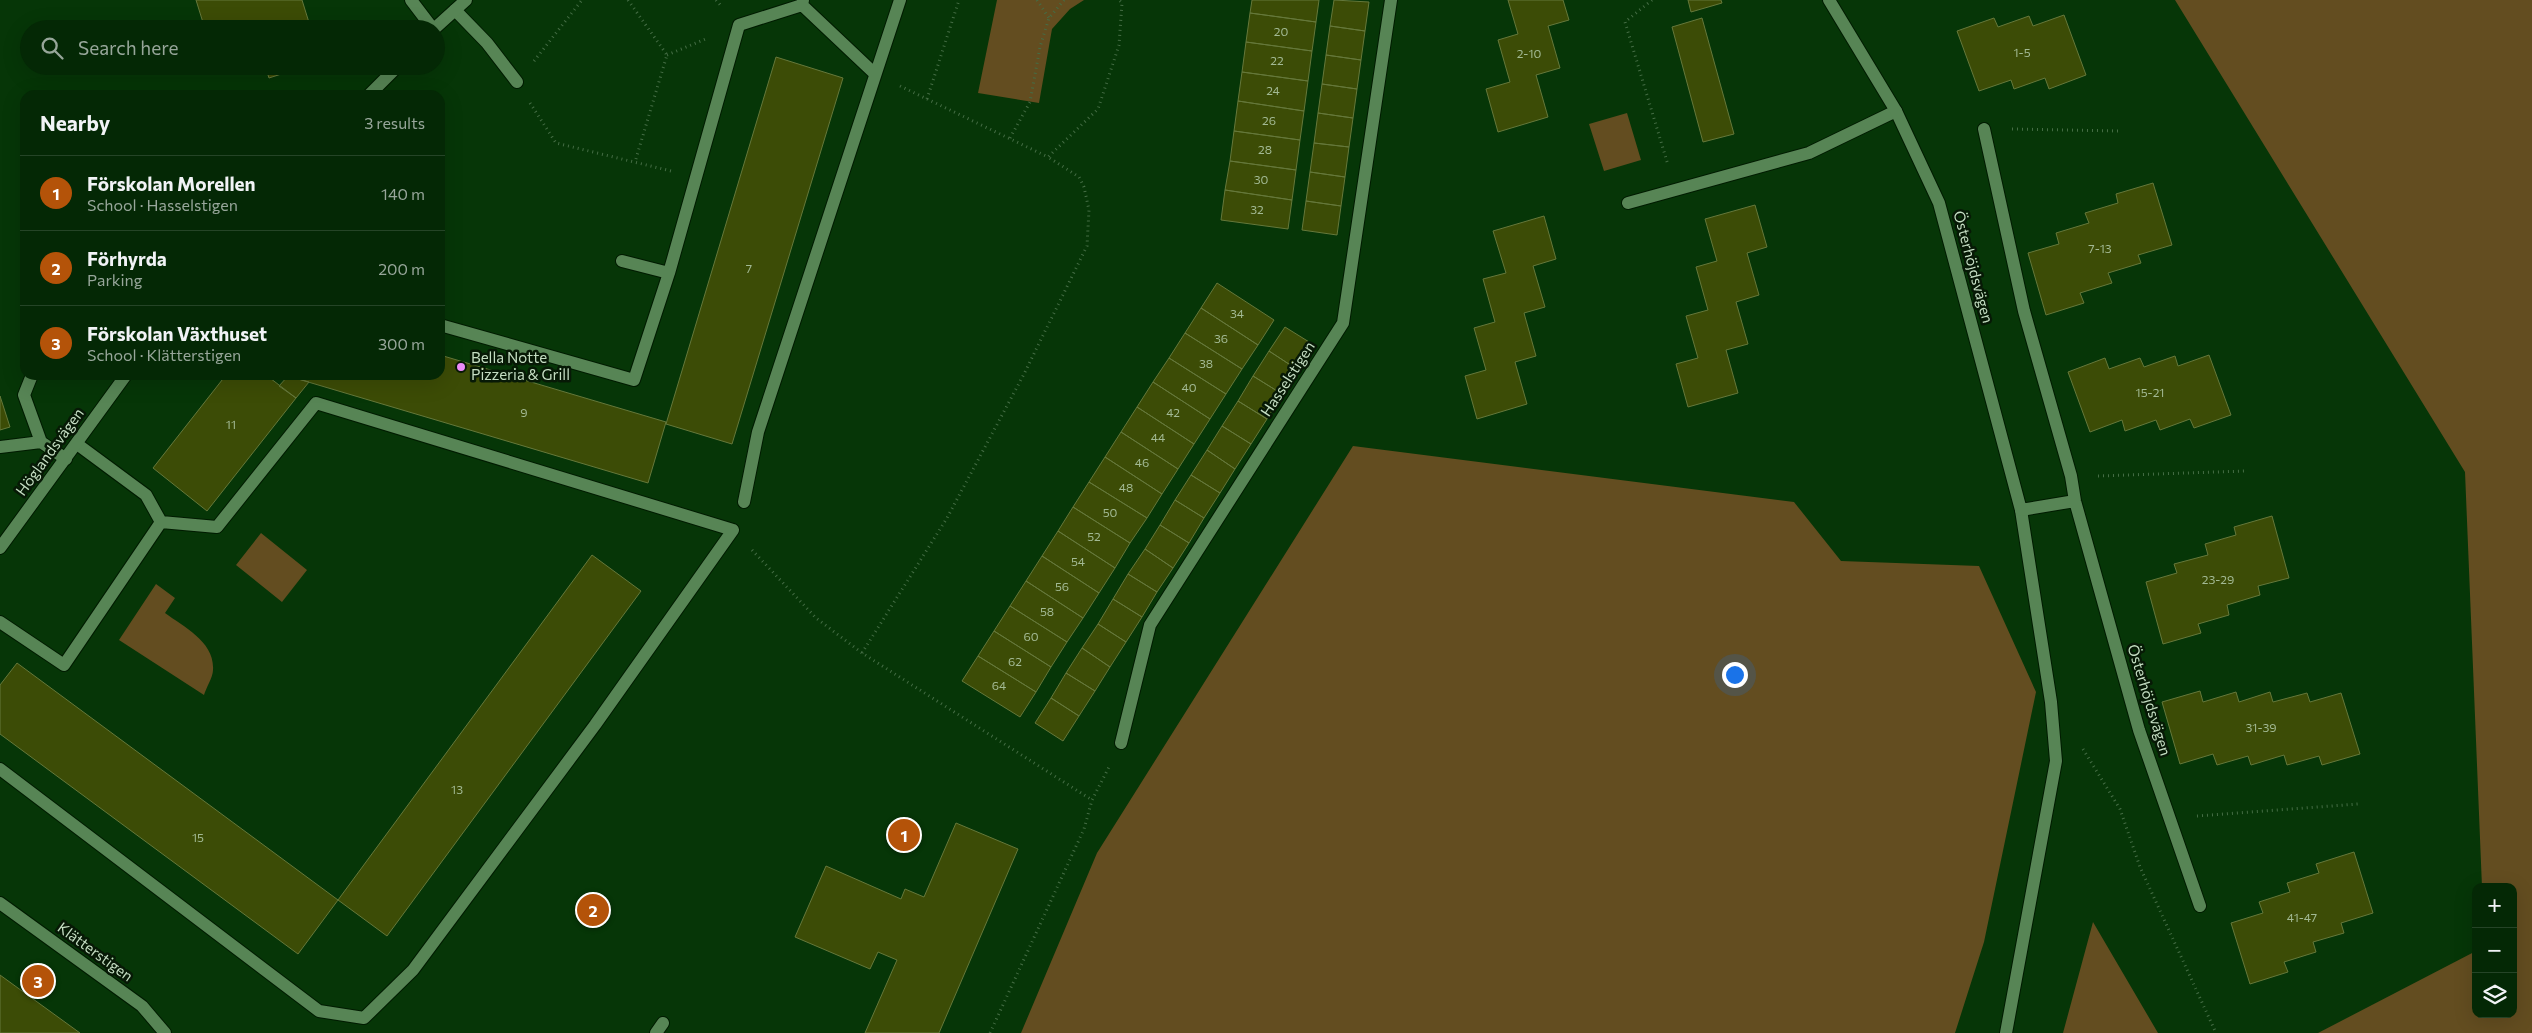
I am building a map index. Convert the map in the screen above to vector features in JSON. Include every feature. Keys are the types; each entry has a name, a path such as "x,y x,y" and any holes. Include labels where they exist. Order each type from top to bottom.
{"street":[{"path":"410,0 427,20"},
{"path":"444,20 466,0"},
{"path":"744,502 758,432 874,74 900,0"},
{"name":"Hasselstigen","path":"1121,743 1150,625 1343,323 1392,0"},
{"name":"Österhöjdsvägen","path":"1829,0 1896,111 1940,204 2021,510 2051,702 2056,761 2006,1033"},
{"path":"445,327 634,380 669,273 739,26 802,3 874,74"},
{"path":"455,10 487,43 517,82"},
{"path":"374,90 389,75"},
{"path":"1628,203 1809,153 1896,111"},
{"name":"Österhöjdsvägen","path":"1984,129 2024,311 2071,476 2075,501 2139,730 2200,906"},
{"path":"622,261 669,273"},
{"path":"30,380 24,395 41,442 66,459"},
{"name":"Höglandsvägen","path":"0,548 122,380"},
{"path":"0,769 319,1011 364,1018 413,970 595,725 733,530 316,403 217,527 161,522"},
{"path":"0,447 41,442"},
{"path":"77,444 146,495 161,522"},
{"path":"2021,510 2075,501"},
{"path":"0,622 64,665 161,522"},
{"name":"Klätterstigen","path":"0,903 142,1006 165,1033"}],"path":[{"path":"582,0 517,82 556,143 696,176"},
{"path":"628,0 667,55"},
{"path":"927,99 959,0"},
{"path":"1037,0 1049,18"},
{"path":"1010,138 1030,102 1040,48 1049,18 1064,0"},
{"path":"1048,157 1098,109 1118,44 1122,3 1119,0"},
{"path":"1652,0 1625,22 1675,190"},
{"path":"667,55 739,26"},
{"path":"635,162 667,55"},
{"path":"862,652 947,518 1024,374 1087,246 1089,210 1084,187 1079,177 1048,157 874,74"},
{"path":"1984,129 2119,131"},
{"path":"2071,476 2245,470"},
{"path":"733,530 816,618 862,652 1092,800"},
{"path":"990,1033 1084,829 1092,800 1121,743"},
{"path":"2082,747 2120,809 2140,867 2216,1033"},
{"path":"2170,818 2358,804"}],"shaded area":[{"path":"997,0 1084,0 1070,9 1052,29 1039,103 978,93"},
{"path":"2175,0 2532,0 2532,1033 2318,1033 2472,953 2472,1018 2517,1018 2517,883 2482,883 2465,472"},
{"path":"1627,113 1641,160 1604,171 1589,124"},
{"path":"1353,446 1794,502 1841,561 1979,566 2036,692 1984,942 1955,1033 1021,1033 1097,853"},
{"path":"261,533 307,570 282,602 236,565"},
{"path":"156,584 175,598 165,613 197,636 209,651 213,673 204,695 119,640"},
{"path":"2093,922 2158,1033 2063,1033"}],"building":[{"path":"196,0 302,0 308,20 202,20"},
{"path":"1252,0 1319,0 1316,22 1250,13"},
{"path":"1334,0 1369,2 1365,31 1330,26"},
{"path":"1508,0 1563,0 1569,20 1548,26 1560,68 1536,75 1548,117 1498,132 1486,89 1510,82 1498,40 1518,34"},
{"path":"1688,0 1721,0 1722,3 1691,12"},
{"path":"1250,13 1316,22 1312,51 1246,42"},
{"path":"2064,15 2086,75 2049,89 2045,78 2014,89 2011,80 1979,91 1957,31 1994,18 1998,27 2029,16 2033,26"},
{"path":"1702,18 1734,134 1703,142 1672,27"},
{"path":"1330,26 1365,31 1361,60 1326,55"},
{"path":"1246,42 1312,51 1308,81 1242,72"},
{"path":"1326,55 1361,60 1357,89 1322,84"},
{"path":"776,57 843,78 732,444 666,424"},
{"path":"1242,72 1308,81 1304,111 1238,101"},
{"path":"1322,84 1357,89 1353,118 1318,113"},
{"path":"1238,101 1304,111 1300,140 1234,131"},
{"path":"1318,113 1353,118 1349,147 1314,143"},
{"path":"1234,131 1300,140 1296,170 1230,161"},
{"path":"1314,143 1349,147 1345,177 1310,172"},
{"path":"1230,161 1296,170 1292,200 1225,190"},
{"path":"1310,172 1345,177 1341,206 1306,201"},
{"path":"2153,183 2172,245 2138,255 2141,263 2108,273 2112,283 2080,293 2084,303 2046,315 2028,253 2059,244 2056,233 2089,223 2085,213 2118,203 2116,194"},
{"path":"1225,190 1292,200 1288,229 1221,220"},
{"path":"1306,201 1341,206 1337,235 1302,230"},
{"path":"1755,205 1767,247 1747,253 1759,295 1736,302 1748,344 1726,350 1738,393 1688,407 1676,364 1698,358 1686,316 1708,310 1696,267 1717,261 1705,219"},
{"path":"1544,216 1556,259 1533,266 1545,307 1524,313 1536,356 1515,362 1527,404 1477,419 1465,376 1486,370 1474,328 1495,322 1483,279 1506,273 1493,231"},
{"path":"1217,283 1274,320 1258,345 1201,308"},
{"path":"1201,308 1258,345 1242,369 1185,333"},
{"path":"1285,327 1314,345 1298,370 1269,351"},
{"path":"1185,333 1242,369 1226,394 1169,358"},
{"path":"1269,351 1298,370 1282,394 1253,376"},
{"path":"2209,355 2231,415 2194,428 2190,419 2160,430 2156,420 2125,431 2122,420 2090,432 2068,372 2105,358 2109,369 2140,358 2144,367 2175,356 2178,366"},
{"path":"445,356 666,422 648,483 301,380 445,380"},
{"path":"1169,358 1226,394 1210,419 1153,382"},
{"path":"1253,376 1282,394 1267,419 1238,401"},
{"path":"222,380 273,380 296,398 207,511 153,468"},
{"path":"284,380 309,382 296,398 279,386"},
{"path":"1153,382 1210,419 1194,444 1137,407"},
{"path":"0,396 10,427 0,430"},
{"path":"1238,401 1267,419 1251,444 1222,426"},
{"path":"1137,407 1194,444 1178,469 1121,432"},
{"path":"1222,426 1251,444 1235,469 1207,450"},
{"path":"1121,432 1178,469 1162,494 1105,457"},
{"path":"1207,450 1235,469 1220,493 1191,475"},
{"path":"1105,457 1162,494 1147,518 1089,482"},
{"path":"1191,475 1220,493 1204,518 1175,500"},
{"path":"1089,482 1147,518 1130,543 1073,507"},
{"path":"1175,500 1204,518 1189,543 1160,525"},
{"path":"1073,507 1130,543 1115,568 1058,531"},
{"path":"2272,516 2289,578 2258,586 2260,595 2227,605 2229,615 2198,624 2201,633 2163,644 2146,582 2177,573 2174,564 2208,555 2205,544 2236,535 2234,527"},
{"path":"1160,525 1189,543 1173,568 1145,549"},
{"path":"1058,531 1115,568 1099,593 1042,556"},
{"path":"1145,549 1173,568 1157,592 1128,574"},
{"path":"592,555 641,591 387,936 338,900"},
{"path":"1042,556 1099,593 1083,618 1026,581"},
{"path":"1128,574 1157,592 1142,617 1113,599"},
{"path":"1026,581 1083,618 1067,642 1010,606"},
{"path":"1113,599 1142,617 1126,642 1098,624"},
{"path":"1010,606 1067,642 1051,667 994,631"},
{"path":"1098,624 1126,642 1110,667 1082,648"},
{"path":"994,631 1051,667 1036,692 978,656"},
{"path":"1082,648 1110,667 1095,691 1066,673"},
{"path":"978,656 1036,692 1020,717 962,681"},
{"path":"17,663 338,900 298,954 0,734 0,685"},
{"path":"1066,673 1095,691 1079,716 1051,698"},
{"path":"2200,691 2203,702 2236,692 2239,702 2270,692 2273,702 2307,693 2310,702 2341,693 2360,754 2322,765 2319,756 2287,765 2284,755 2251,765 2248,756 2217,765 2213,754 2180,764 2162,702"},
{"path":"1051,698 1079,716 1063,741 1035,723"},
{"path":"956,823 1018,849 939,1033 865,1033 897,960 878,952 870,969 795,937 826,866 901,899 905,889 924,897"},
{"path":"2354,852 2373,913 2341,923 2344,933 2313,942 2316,952 2284,962 2288,972 2250,984 2231,923 2263,913 2259,902 2290,892 2287,883 2319,873 2316,864"},
{"path":"0,975 80,1033 0,1033"}],"place":[{"name":"Bella Notte Pizzeria & Grill","path":"461,367"},
{"name":"Förskolan Morellen","path":"904,835"},
{"name":"Förhyrda","path":"593,910"},
{"name":"Förskolan Växthuset","path":"38,981"}]}
